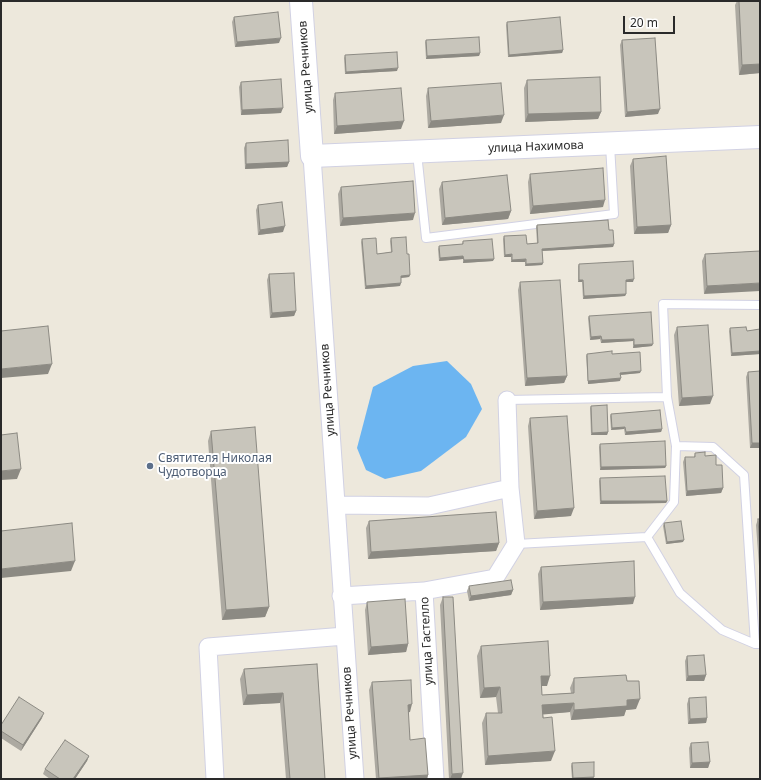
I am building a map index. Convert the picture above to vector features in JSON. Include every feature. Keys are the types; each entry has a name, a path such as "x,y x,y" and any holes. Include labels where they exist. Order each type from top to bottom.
{"street":[{"name":"улица Речников","path":"301,1 354,779"},
{"name":"улица Нахимова","path":"312,156 760,137"},
{"path":"507,400 510,488 516,544"},
{"path":"336,505 429,506 510,488"},
{"name":"улица Гастелло","path":"435,779 424,591 495,578 516,544"},
{"path":"342,596 424,591"},
{"path":"215,779 208,647 345,636"}],"lane":[{"path":"417,152 426,238 614,214 610,144"},
{"path":"648,537 674,502 676,446 667,397 664,304 760,305"},
{"path":"507,400 667,397"},
{"path":"648,537 680,593 722,630 757,644 744,475 712,447 676,446"},
{"path":"516,544 648,537"}],"water":[{"path":"447,361 471,384 482,409 466,437 421,471 385,479 366,470 357,448 373,387 413,366"}],"building":[{"path":"739,1 760,1 760,64 742,65"},
{"path":"278,12 281,38 237,42 234,17"},
{"path":"560,17 563,50 509,55 507,22"},
{"path":"479,37 480,53 427,56 426,40"},
{"path":"655,38 660,109 627,112 622,40"},
{"path":"397,52 398,68 346,72 345,55"},
{"path":"600,77 601,112 528,114 527,80"},
{"path":"281,79 283,108 242,110 241,82"},
{"path":"501,83 504,115 431,121 428,88"},
{"path":"401,88 404,121 337,126 335,93"},
{"path":"288,140 289,162 246,164 246,143"},
{"path":"666,156 671,225 637,227 633,159"},
{"path":"603,168 605,200 533,206 530,174"},
{"path":"507,175 511,211 445,218 442,182"},
{"path":"413,181 415,213 343,218 341,187"},
{"path":"282,202 285,226 260,230 258,205"},
{"path":"608,220 609,230 613,230 614,244 542,249 543,263 526,264 526,259 512,260 512,254 505,255 504,236 526,235 527,244 538,243 537,225"},
{"path":"406,237 407,254 409,254 410,275 401,276 401,283 366,286 362,239 376,238 377,254 392,252 391,238"},
{"path":"492,239 494,259 464,260 463,256 440,258 439,246 463,244 463,241"},
{"path":"760,251 760,283 707,286 705,254"},
{"path":"633,261 634,279 626,280 626,294 584,296 583,280 579,280 579,264"},
{"path":"294,273 296,311 272,313 269,274"},
{"path":"560,280 567,376 527,378 520,282"},
{"path":"651,312 653,344 634,345 634,339 602,340 601,336 591,337 589,316"},
{"path":"708,325 713,396 682,398 677,327"},
{"path":"48,326 52,364 1,369 1,331"},
{"path":"746,327 747,331 760,329 760,351 732,353 730,328"},
{"path":"612,351 612,354 640,352 641,371 620,373 621,378 588,381 587,354"},
{"path":"760,371 760,443 752,443 748,372"},
{"path":"607,405 608,432 592,433 591,406"},
{"path":"660,410 662,429 626,432 625,427 612,428 611,414"},
{"path":"567,416 574,508 537,511 530,418"},
{"path":"255,427 269,607 226,610 211,431"},
{"path":"17,433 21,469 1,471 1,435"},
{"path":"665,441 666,466 601,467 600,444"},
{"path":"705,452 705,456 716,455 716,465 722,465 723,488 687,491 685,457 695,457 695,453"},
{"path":"665,476 667,501 601,501 600,478"},
{"path":"496,512 499,543 371,552 369,521"},
{"path":"758,519 760,519 760,550"},
{"path":"681,521 684,540 667,542 664,523"},
{"path":"72,523 75,561 1,569 1,531"},
{"path":"634,561 635,597 543,602 541,567"},
{"path":"511,580 513,590 471,596 469,586"},
{"path":"443,597 453,597 463,773 452,774"},
{"path":"405,599 408,644 371,647 367,602"},
{"path":"548,641 550,676 541,676 542,695 574,693 574,678 626,675 627,681 639,681 640,699 627,700 627,706 574,710 574,703 542,705 543,718 552,717 555,751 488,756 486,713 502,713 500,687 484,688 481,646"},
{"path":"704,655 706,675 688,676 687,656"},
{"path":"317,664 325,779 290,779 283,693 247,695 244,669"},
{"path":"411,680 412,704 408,705 410,740 425,738 428,775 379,778 372,682"},
{"path":"19,697 44,713 23,745 1,731 1,725"},
{"path":"706,697 707,718 690,719 689,698"},
{"path":"65,740 89,756 73,779 60,779 45,769"},
{"path":"708,742 710,762 692,763 691,743"},
{"path":"594,762 594,777 573,778 572,763"}],"place":[{"name":"Святителя Николая Чудотворца","path":"150,466"}]}
